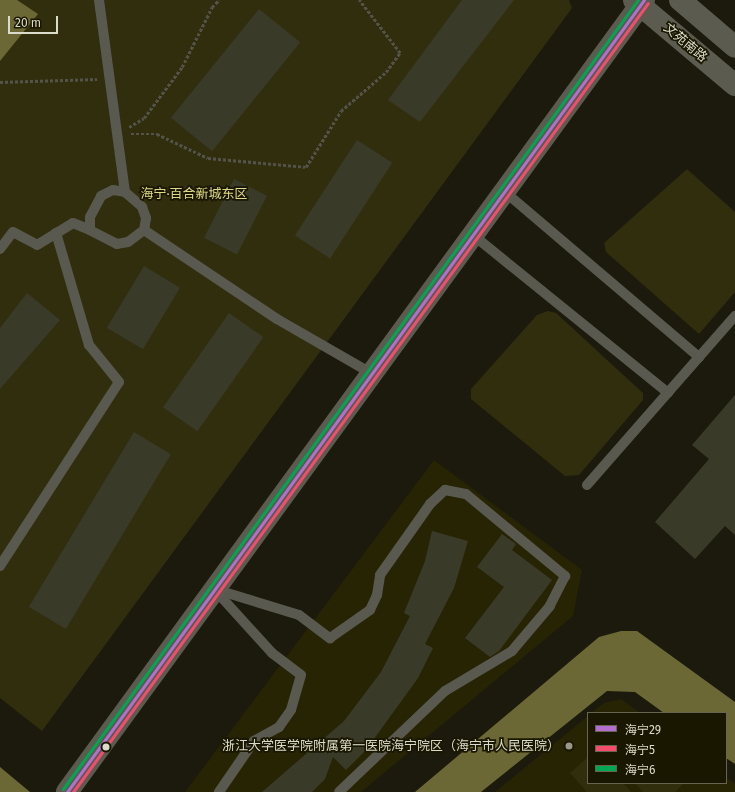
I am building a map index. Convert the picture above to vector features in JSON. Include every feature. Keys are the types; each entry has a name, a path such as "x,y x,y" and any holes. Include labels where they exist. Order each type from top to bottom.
{"main road":[{"path":"680,0 735,47"},
{"path":"67,792 371,373 505,192 640,2"},
{"name":"文苑南路","path":"640,2 735,85"}],"lane":[{"path":"99,0 125,192"},
{"path":"0,249 13,232 36,245 73,223 117,244 128,242 144,230 146,218 142,207 125,192 112,190 102,196 90,217 90,230"},
{"path":"505,192 699,357"},
{"path":"144,230 277,319 371,373"},
{"path":"0,566 119,382 88,345 56,233"},
{"path":"473,235 668,393"},
{"path":"587,485 735,316"},
{"path":"214,589 299,615 330,638 370,610 377,595 380,576 430,504 445,490 466,494 565,576 550,606 512,651 445,691 339,792"},
{"path":"214,589 272,653 301,675 291,710 279,727 254,741 219,792"}],"path":[{"path":"117,133 144,118 182,68 212,7 219,0"},
{"path":"117,133 157,134 208,158 306,167 340,110 386,72 400,53 359,0"},
{"path":"0,82 110,79"}],"shaded area":[{"path":"0,0 17,0 38,14 0,61"},
{"path":"434,460 582,570 573,616 361,792 185,792"},
{"path":"621,631 637,631 735,702 735,764 727,759 727,712 663,712 635,692 607,691 481,792 415,792 599,637"},
{"path":"621,699 639,712 592,712 604,703"},
{"name":"浙江大学医学院附属第一医院海宁院区（海宁市人民医院）","path":"587,717 587,784 727,784 727,778 735,784 735,792 495,792"},
{"path":"0,767 30,792 0,792"}],"green space":[{"name":"海宁·百合新城东区","path":"0,0 569,0 572,8 42,731 0,698"},
{"path":"687,169 735,212 735,292 699,334 606,252 604,243"},
{"path":"548,311 556,313 643,393 643,400 579,475 565,476 471,399 471,389 537,315"},
{"path":"587,758 587,784 624,784 631,792 587,792 570,773"},
{"path":"636,784 683,784 675,792 643,792"}],"building":[{"path":"462,0 514,0 420,122 388,100"},
{"path":"259,9 300,42 212,151 171,118"},
{"path":"357,140 392,163 330,258 295,236"},
{"path":"234,179 267,196 237,255 204,238"},
{"path":"144,266 180,288 143,349 107,328"},
{"path":"27,293 60,320 0,389 0,328"},
{"path":"229,313 263,337 197,431 163,407"},
{"path":"735,395 735,535 725,526 695,559 655,522 709,459 692,445"},
{"path":"134,432 171,454 66,629 29,607"},
{"path":"432,531 468,541 454,588 425,644 433,648 418,678 366,750 346,770 333,757 325,779 312,792 262,792 344,721 381,672 410,616 404,613 425,561"},
{"path":"502,534 516,544 512,550 552,580 499,651 490,657 465,638 504,587 477,567"}],"transit line":[{"name":"海宁6","path":"63,789 638,0"},
{"name":"海宁29","path":"67,792 644,0"},
{"name":"海宁5","path":"73,792 648,3"}],"place":[{"name":"浙江大学医学院附属第一医院海宁院区（海宁市人民医院）","path":"569,746"}]}
